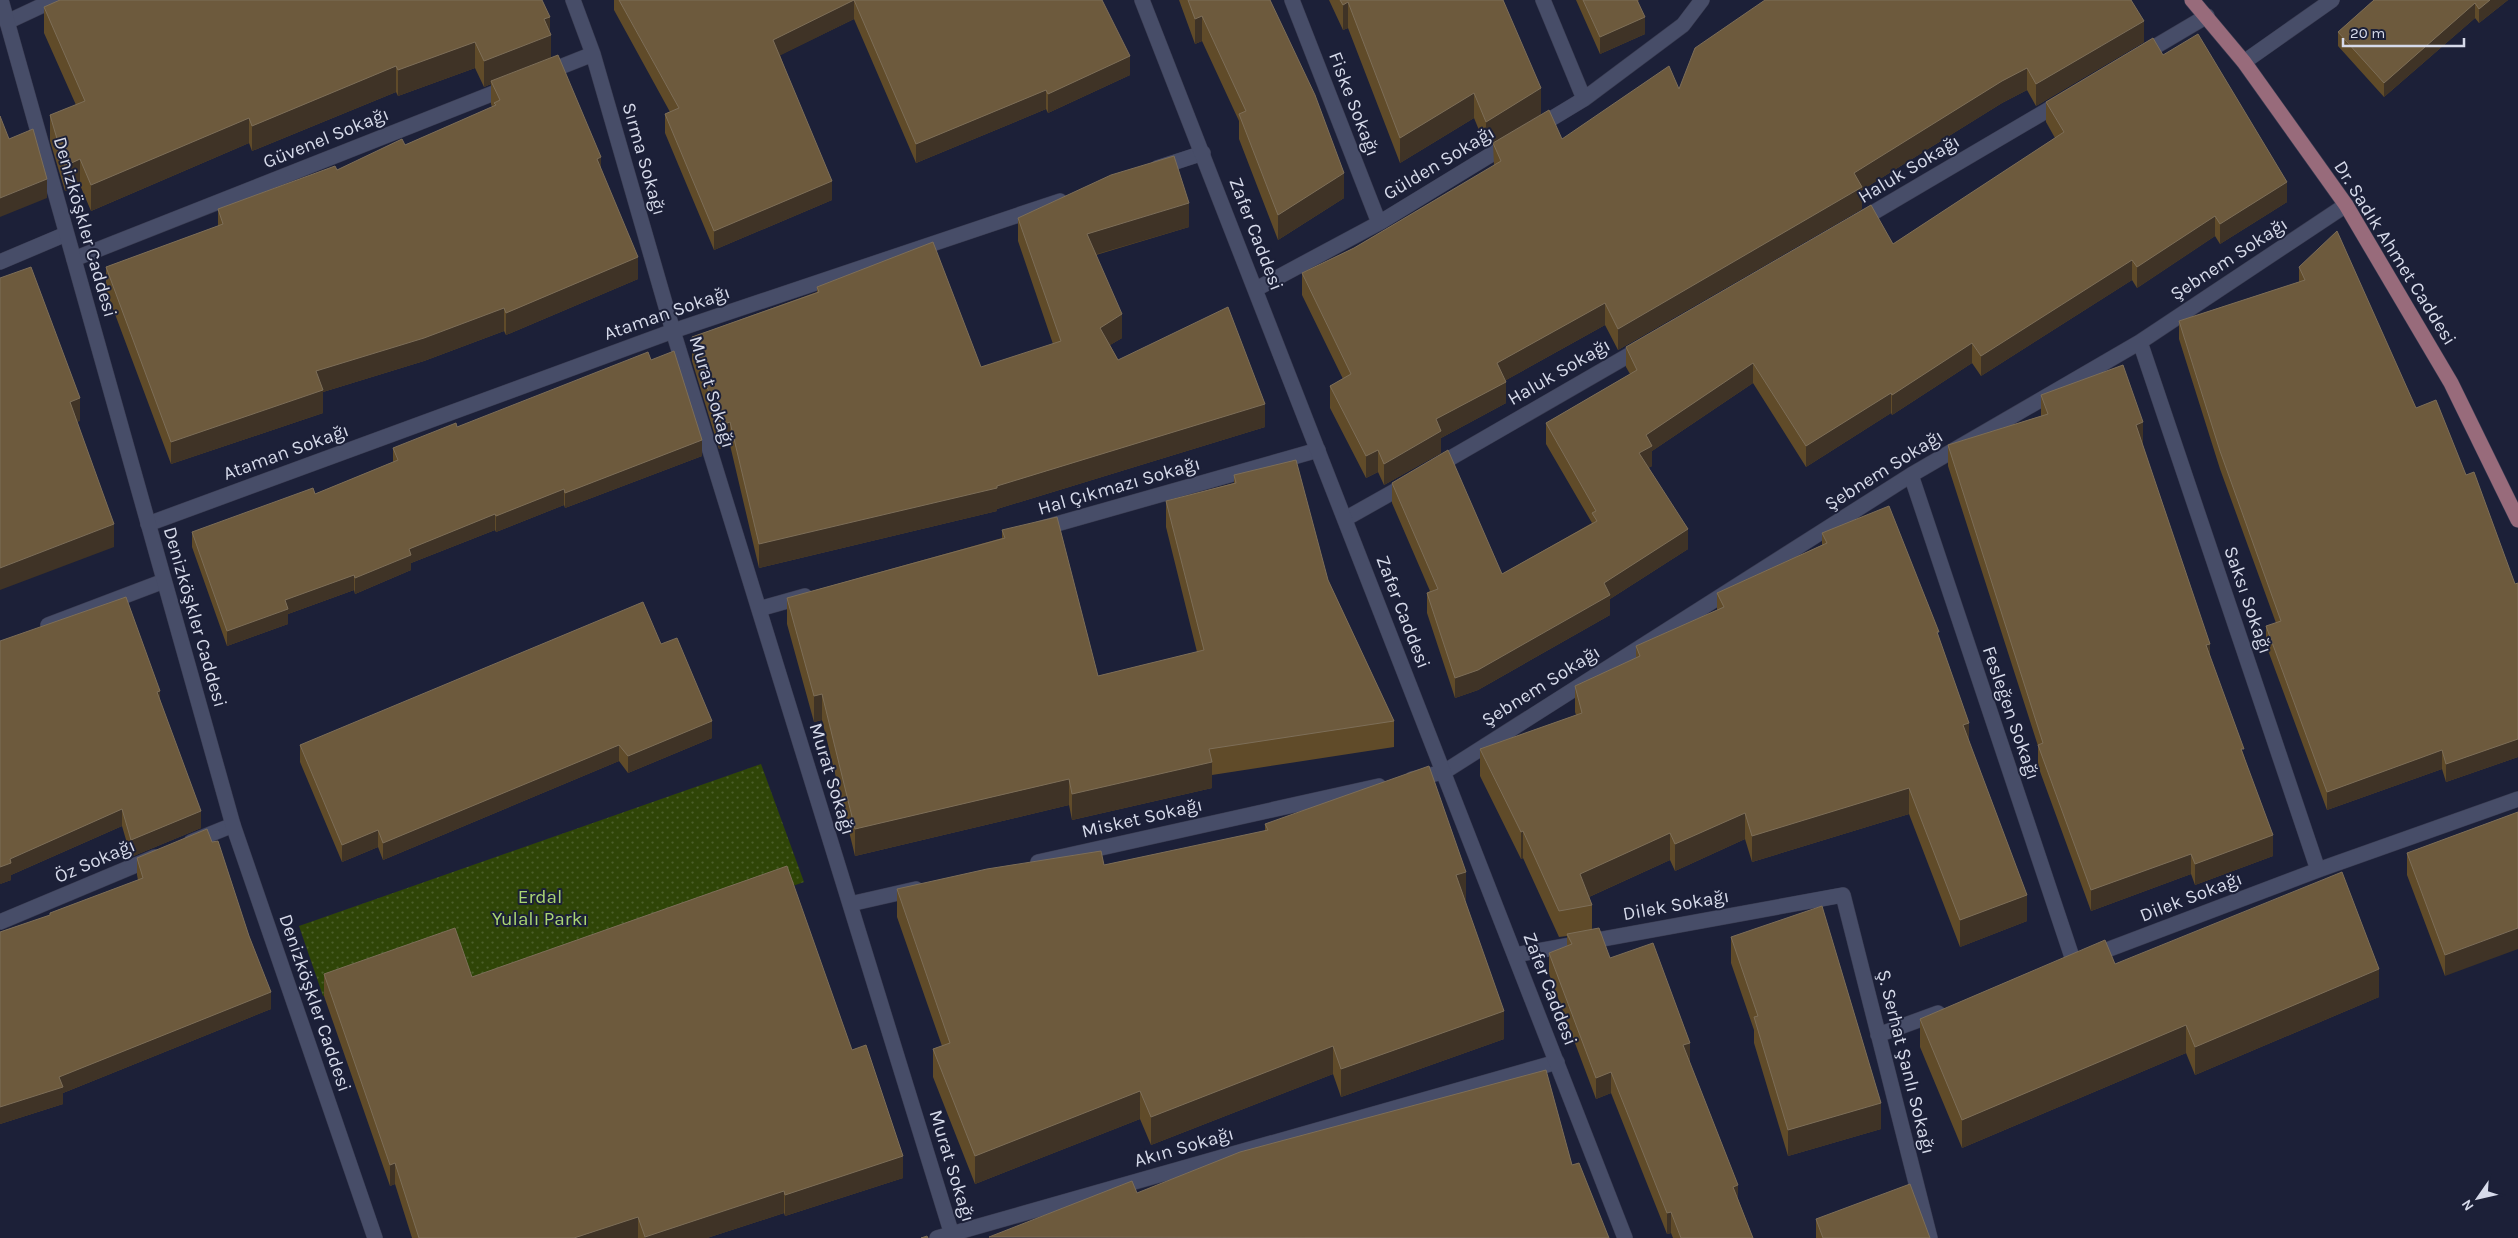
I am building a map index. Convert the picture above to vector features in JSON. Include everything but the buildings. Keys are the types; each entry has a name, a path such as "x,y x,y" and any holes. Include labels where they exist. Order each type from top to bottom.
{"main road":[{"name":"Dr. Sadık Ahmet Caddesi","path":"2192,0 2244,62 2346,205 2451,383 2518,520"}],"street":[{"name":"Denizköşkler Caddesi","path":"1,0 232,825 375,1238"},
{"path":"7,22 54,0"},
{"name":"Sırma Sokağı","path":"573,0 593,54 672,331"},
{"name":"Zafer Caddesi","path":"1142,0 1203,152 1625,1238"},
{"name":"Fiske Sokağı","path":"1292,0 1379,223"},
{"path":"1543,0 1584,99"},
{"name":"Gülden Sokağı","path":"1256,289 1379,223 1584,99 1683,25 1702,0"},
{"path":"2244,62 2332,0"},
{"path":"2130,62 2207,16"},
{"name":"Güvenel Sokağı","path":"74,259 593,54"},
{"name":"Haluk Sokağı","path":"1849,227 2079,92"},
{"path":"1147,171 1203,152"},
{"name":"Ataman Sokağı","path":"148,524 672,331 1073,196"},
{"name":"Şebnem Sokağı","path":"1444,772 1910,475 2140,342 2346,205"},
{"path":"0,262 66,234"},
{"name":"Murat Sokağı","path":"672,331 850,904 947,1237"},
{"name":"Haluk Sokağı","path":"1345,519 1653,341"},
{"name":"Saksı Sokağı","path":"2140,342 2318,870"},
{"name":"Hal Çıkmazı Sokağı","path":"1024,533 1318,450"},
{"name":"Fesleğen Sokağı","path":"1910,475 2069,964"},
{"path":"36,629 164,581"},
{"path":"759,609 816,593"},
{"name":"Misket Sokağı","path":"1025,865 1444,772"},
{"name":"Dilek Sokağı","path":"2069,964 2318,870 2518,799"},
{"name":"Öz Sokağı","path":"0,922 232,825"},
{"path":"850,904 928,886"},
{"name":"Dilek Sokağı","path":"1515,955 1843,896"},
{"name":"Ş. Serhat Şanlı Sokağı","path":"1843,896 1930,1238"},
{"path":"1878,1035 1953,1007"},
{"name":"Akın Sokağı","path":"947,1237 1556,1062"}],"green space":[{"name":"Erdal Yulalı Parkı","path":"761,764 804,882 472,998 455,950 323,996 299,926"}]}
